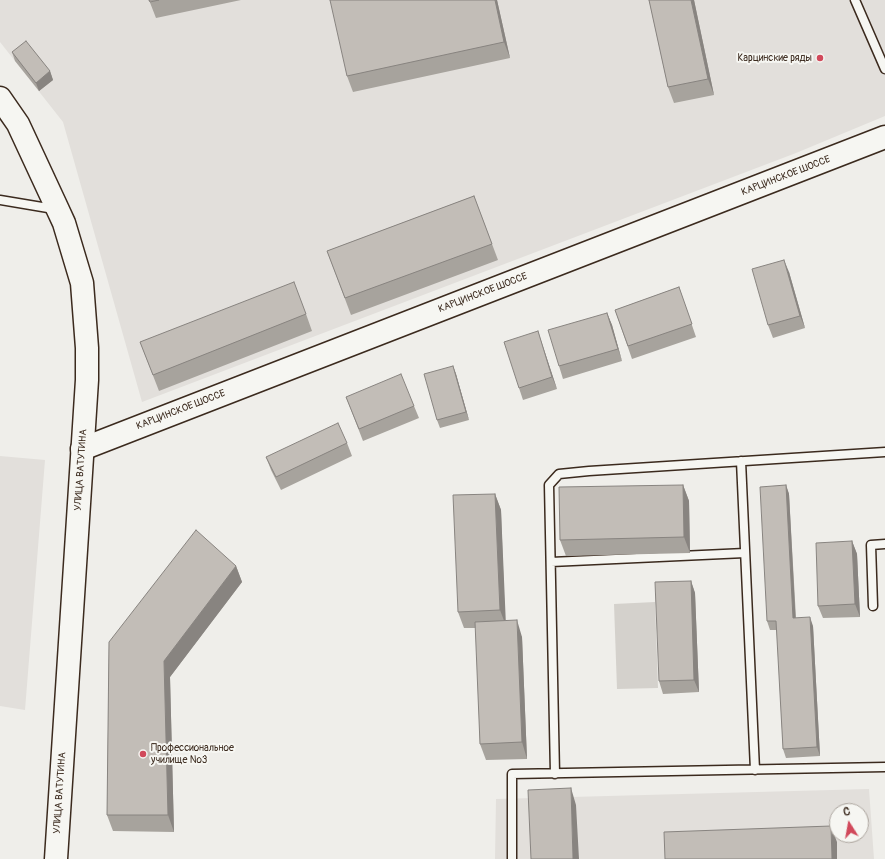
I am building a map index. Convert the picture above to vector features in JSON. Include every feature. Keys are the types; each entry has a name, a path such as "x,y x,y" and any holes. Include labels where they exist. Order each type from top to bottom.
{"main road":[{"name":"УЛИЦА ВАТУТИНА","path":"0,98 18,124 64,223 82,283 87,348 87,380 56,859"},
{"name":"КАРЦИНСКОЕ ШОССЕ","path":"82,448 885,137"}],"lane":[{"path":"855,0 885,69"},
{"path":"0,200 58,210"},
{"path":"555,774 549,485 559,474 885,452"},
{"path":"741,461 755,770"},
{"path":"873,606 871,546 885,544"},
{"path":"551,562 745,553"},
{"path":"512,859 512,774 885,767"}],"shaded area":[{"path":"0,0 885,0 885,116 796,153 142,402 63,122 0,42"},
{"path":"0,456 45,460 25,710 0,706"},
{"path":"655,602 658,688 617,689 614,604"},
{"path":"869,789 874,859 495,859 496,799"}],"building":[{"path":"330,0 495,0 504,42 347,76"},
{"path":"649,0 691,0 708,79 668,87"},
{"path":"26,41 50,71 36,83 12,52"},
{"path":"474,196 492,244 345,298 327,251"},
{"path":"784,260 800,316 768,325 752,269"},
{"path":"294,282 306,314 153,375 140,342"},
{"path":"679,287 692,324 628,346 615,310"},
{"path":"607,313 618,349 559,366 548,330"},
{"path":"538,331 552,377 519,388 504,342"},
{"path":"453,366 466,412 437,420 424,374"},
{"path":"401,374 414,406 359,429 346,397"},
{"path":"338,423 347,443 276,477 266,457"},
{"path":"683,485 684,537 560,540 559,487"},
{"path":"786,485 793,618 810,617 817,747 783,749 776,621 767,621 760,487"},
{"path":"495,494 500,610 458,612 453,495"},
{"name":"Профессиональное училище №3","path":"196,530 236,566 164,661 168,815 107,815 109,642"},
{"path":"852,541 855,604 818,606 816,543"},
{"path":"691,581 694,680 659,681 655,582"},
{"path":"517,620 522,742 480,744 475,622"},
{"path":"571,788 573,859 531,859 528,790"},
{"path":"829,826 829,843 832,843 832,859 665,859 664,832"}],"place":[{"name":"Карцинские ряды","path":"820,58"},
{"name":"Профессиональное училище №3","path":"143,754"}]}
